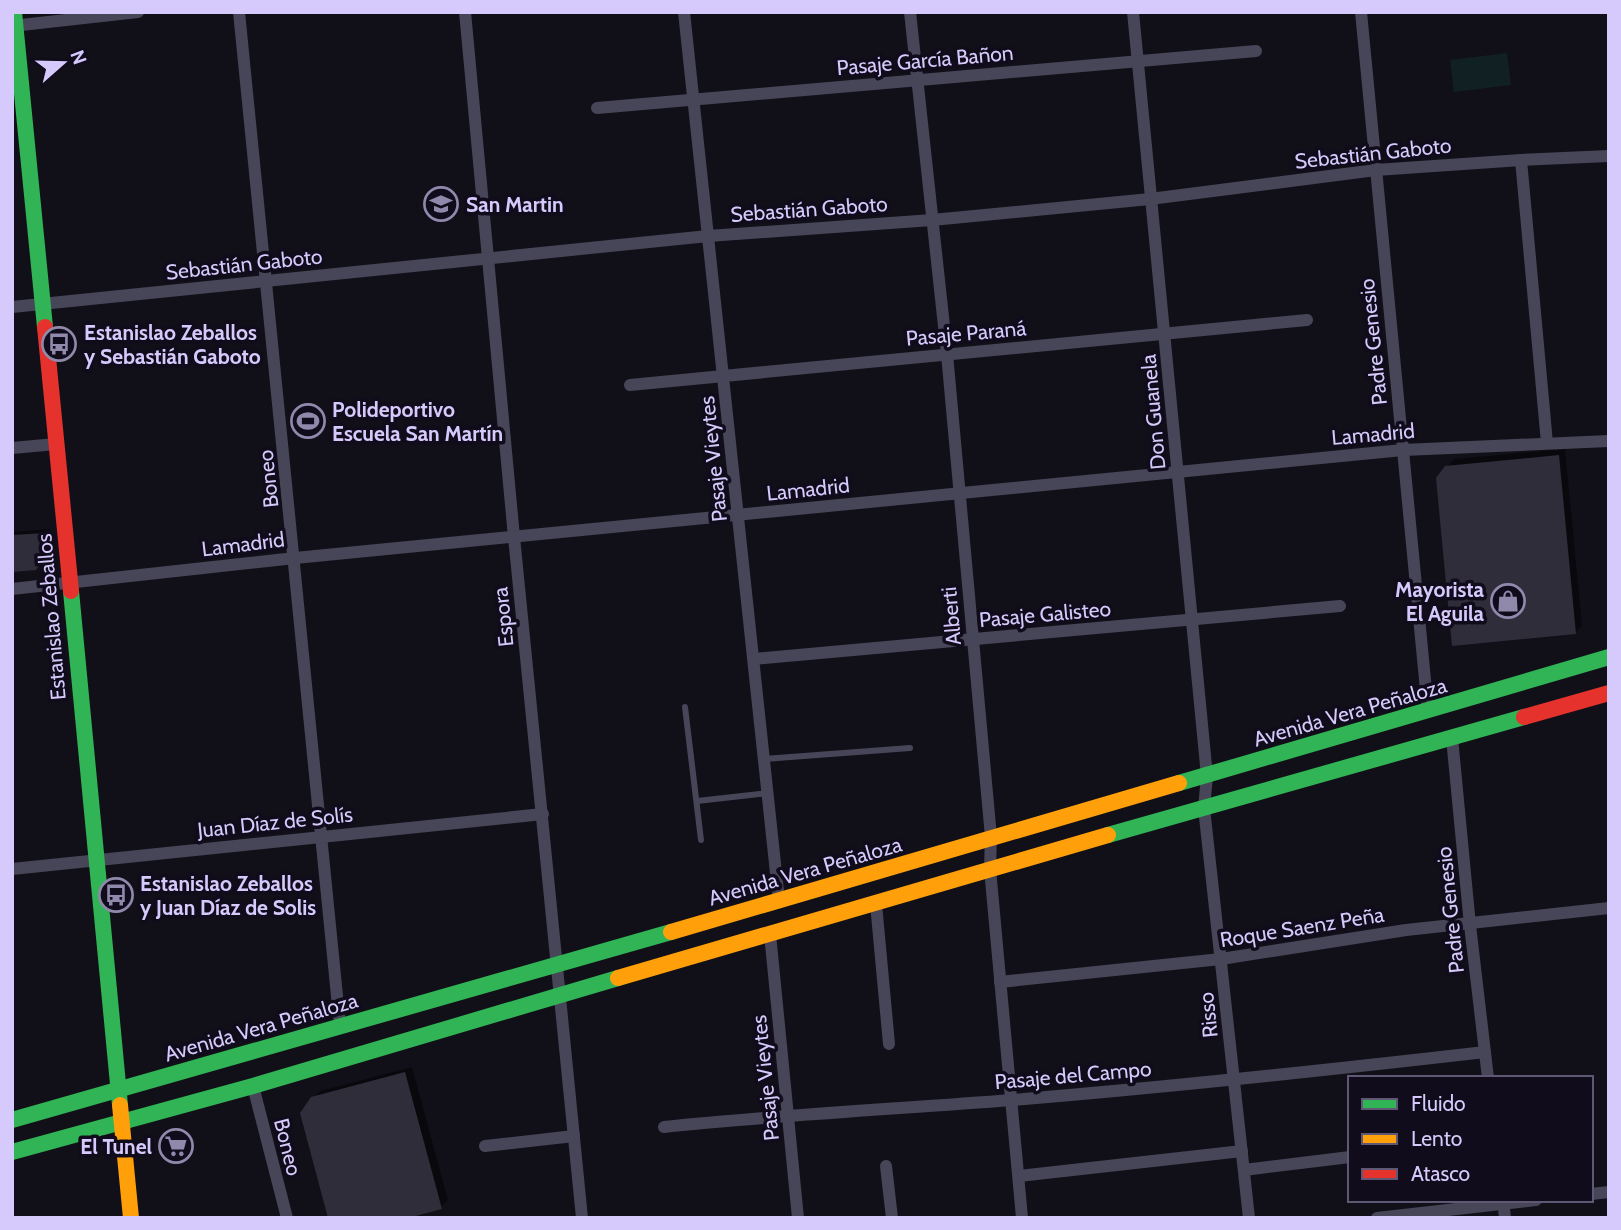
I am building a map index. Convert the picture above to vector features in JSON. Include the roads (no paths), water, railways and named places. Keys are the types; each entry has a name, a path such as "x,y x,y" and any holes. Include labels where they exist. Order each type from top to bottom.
{"main road":[{"name":"Estanislao Zeballos","path":"14,21 70,584 94,862 131,1218"},
{"name":"Avenida Vera Peñaloza","path":"12,1119 779,901 1609,657"},
{"path":"12,1152 253,1086 990,869 1609,693"}],"street":[{"path":"14,21 138,12"},
{"name":"Boneo","path":"239,12 340,1027"},
{"name":"Espora","path":"466,12 514,537 582,1218"},
{"name":"Pasaje Vieytes","path":"684,12 779,901"},
{"name":"Alberti","path":"910,12 960,493 991,837 990,869 1022,1218"},
{"name":"Don Guanela","path":"1133,12 1207,776 1203,808"},
{"name":"Padre Genesio","path":"1361,12 1428,711"},
{"name":"Pasaje García Bañon","path":"597,108 1256,51"},
{"name":"Sebastián Gaboto","path":"12,307 708,236 932,220 1150,199 1376,170 1609,156"},
{"path":"1521,160 1547,443"},
{"name":"Pasaje Paraná","path":"630,385 1307,320"},
{"name":"Lamadrid","path":"12,589 295,558 1403,450 1609,441"},
{"path":"12,448 55,444"},
{"name":"Pasaje Galisteo","path":"754,659 1340,606"},
{"name":"Padre Genesio","path":"1452,738 1488,1076"},
{"name":"Risso","path":"1203,808 1249,1218"},
{"name":"Juan Díaz de Solís","path":"12,869 543,814"},
{"path":"876,904 889,1044"},
{"name":"Roque Saenz Peña","path":"1000,982 1221,959 1406,930 1609,908"},
{"name":"Pasaje Vieytes","path":"770,934 798,1218"},
{"name":"Pasaje del Campo","path":"664,1127 1234,1081 1485,1052"},
{"name":"Boneo","path":"253,1086 286,1218"},
{"path":"485,1146 574,1136"},
{"path":"1018,1175 1242,1151"},
{"path":"1244,1170 1348,1157"},
{"path":"886,1166 892,1218"},
{"path":"1377,1218 1503,1202 1505,1218"}],"lane":[{"path":"685,707 701,840"},
{"path":"764,759 910,748"},
{"path":"696,801 768,793"}],"place":[{"name":"San Martin","path":"441,204"},
{"name":"Estanislao Zeballos y Sebastián Gaboto","path":"59,344"},
{"name":"Polideportivo Escuela San Martín","path":"308,421"},
{"name":"Mayorista El Aguila","path":"1508,601"},
{"name":"Estanislao Zeballos y Juan Díaz de Solis","path":"116,895"},
{"name":"El Tunel","path":"176,1146"}]}
